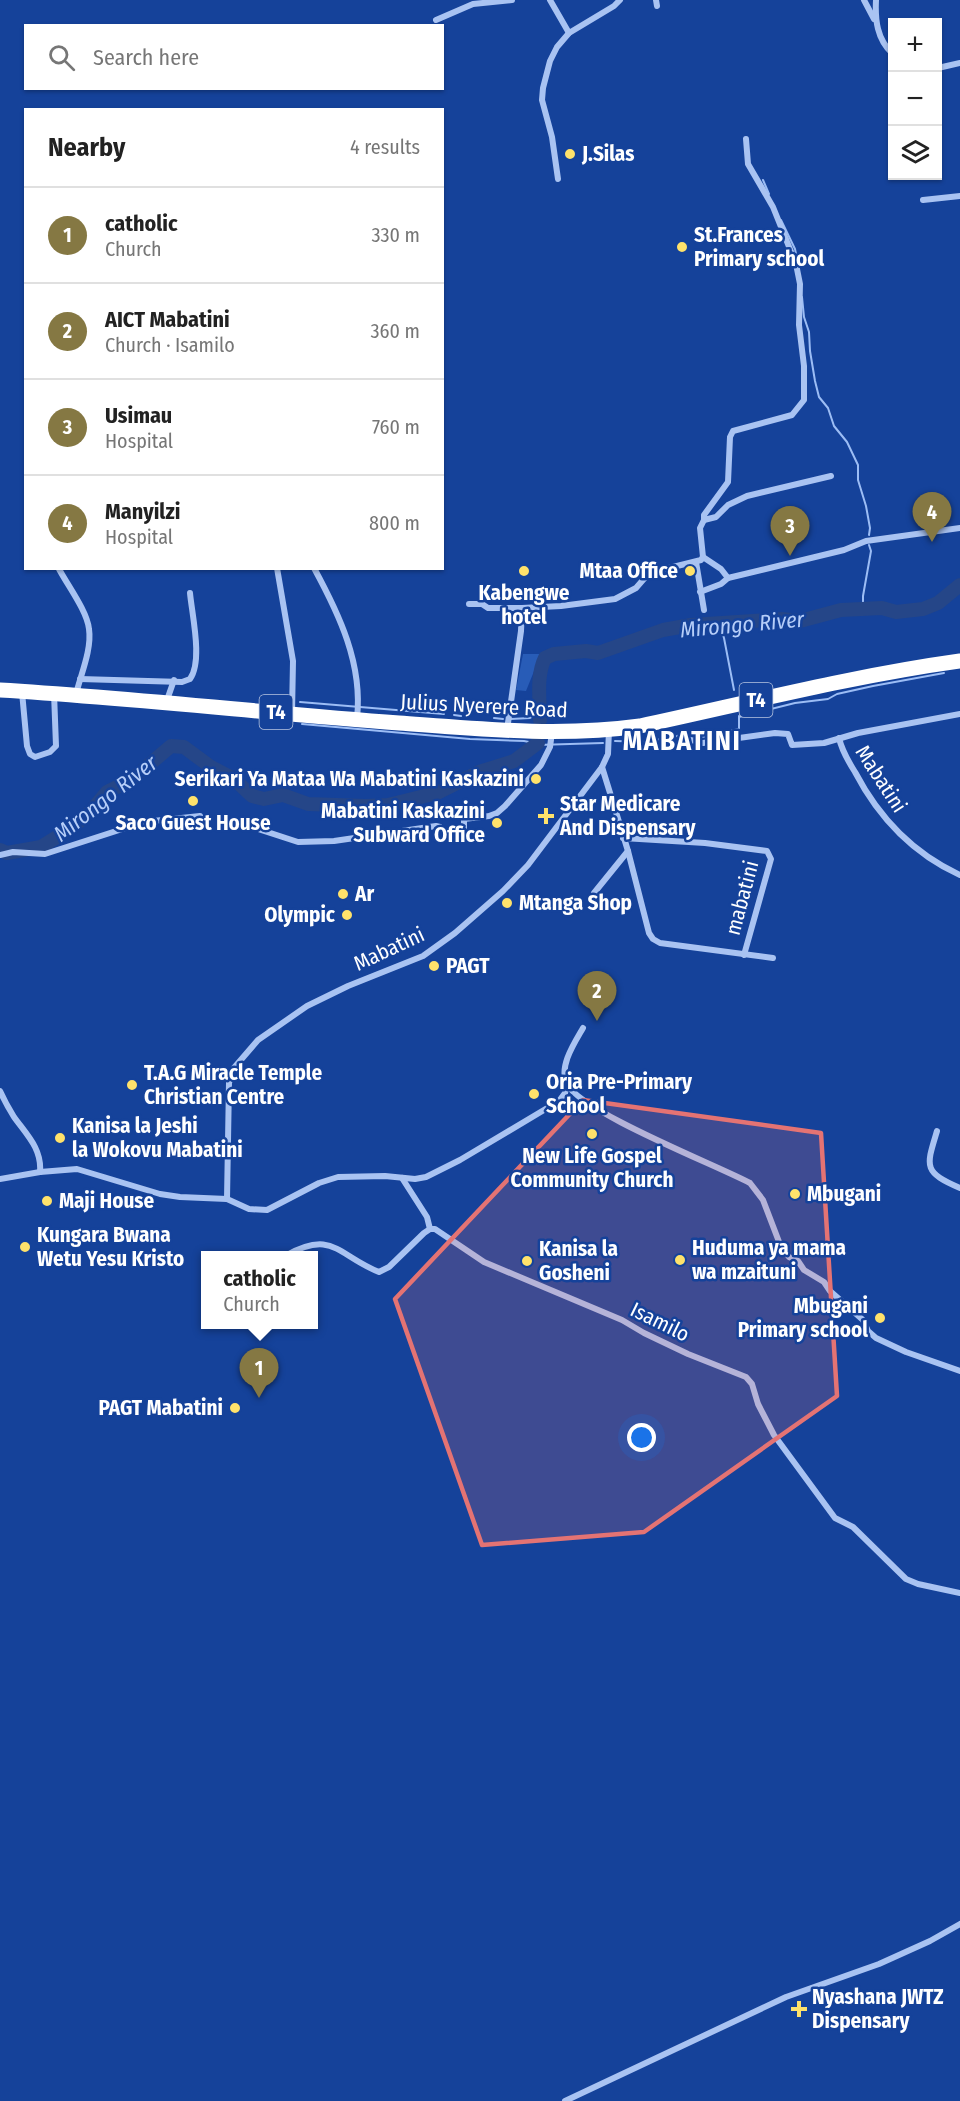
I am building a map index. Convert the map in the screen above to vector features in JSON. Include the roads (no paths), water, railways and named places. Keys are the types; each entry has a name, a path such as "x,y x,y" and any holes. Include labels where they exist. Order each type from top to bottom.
{"highway":[{"name":"Julius Nyerere Road","path":"0,690 54,693 78,686 166,703 292,713 357,711 507,730 551,740 651,724 824,685 921,666 960,661"}],"street":[{"path":"436,20 473,2 512,0"},
{"path":"550,0 569,33"},
{"path":"558,179 552,137 542,100 542,92 553,53 569,33 620,0"},
{"path":"864,0 888,48"},
{"path":"876,0 876,22"},
{"path":"942,67 960,63"},
{"path":"703,557 700,528 704,515 728,482 730,437 733,431 792,415 804,400 804,366 799,325 800,284 795,264 773,207 748,164 746,139"},
{"path":"923,200 960,196"},
{"path":"704,520 716,517 728,505 754,493 831,476"},
{"path":"700,592 722,584 728,578 844,550 866,541 960,528"},
{"path":"469,603 482,604 488,608 522,608 615,599 636,588 649,573 696,562 703,557"},
{"path":"703,557 721,569 728,578"},
{"path":"696,562 705,610"},
{"path":"60,570 86,618 89,628 89,642 78,686 174,680 182,682 190,679 196,668 190,593"},
{"path":"277,570 293,661 292,713"},
{"path":"315,570 354,658 359,691 357,711"},
{"path":"507,730 522,608"},
{"path":"166,703 174,680"},
{"path":"22,692 27,746 30,754 35,757 50,752 57,743 54,693"},
{"path":"684,742 695,740 703,743 775,733 788,734 792,745 824,743 858,733 960,714"},
{"name":"Mabatini","path":"227,1199 228,1083 233,1069 245,1053 258,1040 307,1006 348,986 423,956 455,933 503,891 528,865 602,767 608,754 609,730"},
{"name":"Mabatini","path":"839,738 841,748 868,797 886,822 914,847 948,870 960,875"},
{"path":"240,823 298,842 333,841 436,826 441,827 444,833 464,831 464,819 489,816 505,806 541,765 551,740"},
{"path":"602,767 628,851 646,924 653,939 660,942 773,958"},
{"path":"0,855 13,852 45,854 144,822 200,816"},
{"name":"mabatini","path":"623,838 705,843 766,850 770,853 771,859 744,955"},
{"path":"594,893 628,851"},
{"path":"0,1179 77,1169 160,1194 227,1199 249,1209 267,1210 327,1179 359,1176 415,1179 426,1177 460,1160 559,1101 565,1093 567,1084 565,1073 567,1062 583,1028"},
{"path":"567,1084 605,1114 750,1183 763,1200 781,1247 804,1270 824,1282 830,1291 862,1320 868,1331 884,1344 960,1371"},
{"path":"0,1091 13,1116 30,1137 39,1155 40,1172"},
{"path":"936,1131 931,1152 931,1170 935,1176 960,1188"},
{"path":"294,1251 304,1246 326,1244 379,1272 389,1267 430,1229 427,1217 402,1178"},
{"name":"Isamilo","path":"430,1229 440,1232 484,1262 622,1320 644,1334 746,1377 752,1384 758,1404 774,1435 835,1518 853,1527 906,1579 918,1584 960,1593"},
{"path":"565,2101 786,1997 879,1964 930,1941 960,1924"}],"waterway":[{"path":"763,180 769,194"},
{"path":"781,220 795,249 797,259"},
{"path":"802,297 819,397 828,408 834,426 847,442 858,465 858,480 866,506 869,535"},
{"path":"863,610 863,596 871,551 869,545"},
{"name":"Mirongo River","path":"540,720 540,672 545,658 554,654 586,651 598,653 663,630 691,625 782,619 800,621 841,610 882,608 896,612 923,609 938,603 960,585"},
{"path":"719,624 734,690"},
{"path":"739,717 795,703 828,699 837,694 873,686 944,673"},
{"path":"300,702 444,714"},
{"path":"511,719 530,718 540,712"},
{"path":"454,715 461,716"},
{"path":"697,738 739,729 739,716"},
{"path":"494,718 503,719"},
{"path":"302,724 470,739 524,741 534,747"},
{"path":"615,741 646,742 682,735 691,738"},
{"name":"Mirongo River","path":"0,850 7,853 41,847 73,827 107,792 131,780 171,746 184,747 211,767 234,779 252,796 264,799 283,795 308,804 366,806 388,805 437,793 479,772 514,761 538,743"},
{"path":"537,745 603,743"}],"place":[{"name":"J.Silas","path":"570,154"},
{"name":"St.Frances Primary school","path":"682,247"},
{"name":"Manyilzi","path":"932,542"},
{"name":"Usimau","path":"790,556"},
{"name":"Kabengwe hotel","path":"524,571"},
{"name":"Mtaa Office","path":"690,571"},
{"name":"Serikari Ya Mataa Wa Mabatini Kaskazini","path":"536,779"},
{"name":"Saco Guest House","path":"193,801"},
{"name":"Star Medicare And Dispensary","path":"546,816"},
{"name":"Mabatini Kaskazini Subward Office","path":"497,823"},
{"name":"Ar","path":"343,894"},
{"name":"Mtanga Shop","path":"507,903"},
{"name":"Olympic","path":"347,915"},
{"name":"PAGT","path":"434,966"},
{"name":"AICT Mabatini","path":"597,1021"},
{"name":"T.A.G Miracle Temple Christian Centre","path":"132,1085"},
{"name":"Oria Pre-Primary School","path":"534,1094"},
{"name":"New Life Gospel Community Church","path":"592,1134"},
{"name":"Kanisa la Jeshi la Wokovu Mabatini","path":"60,1138"},
{"name":"Mbugani","path":"795,1194"},
{"name":"Maji House","path":"47,1201"},
{"name":"Kungara Bwana Wetu Yesu Kristo","path":"25,1247"},
{"name":"Huduma ya mama wa mzaituni","path":"680,1260"},
{"name":"Kanisa la Gosheni","path":"527,1261"},
{"name":"Mbugani Primary school","path":"880,1318"},
{"name":"catholic","path":"259,1398"},
{"name":"PAGT Mabatini","path":"235,1408"},
{"name":"Nyashana JWTZ Dispensary","path":"799,2009"}],"district":[{"name":"MABATINI","path":"682,741"}]}
